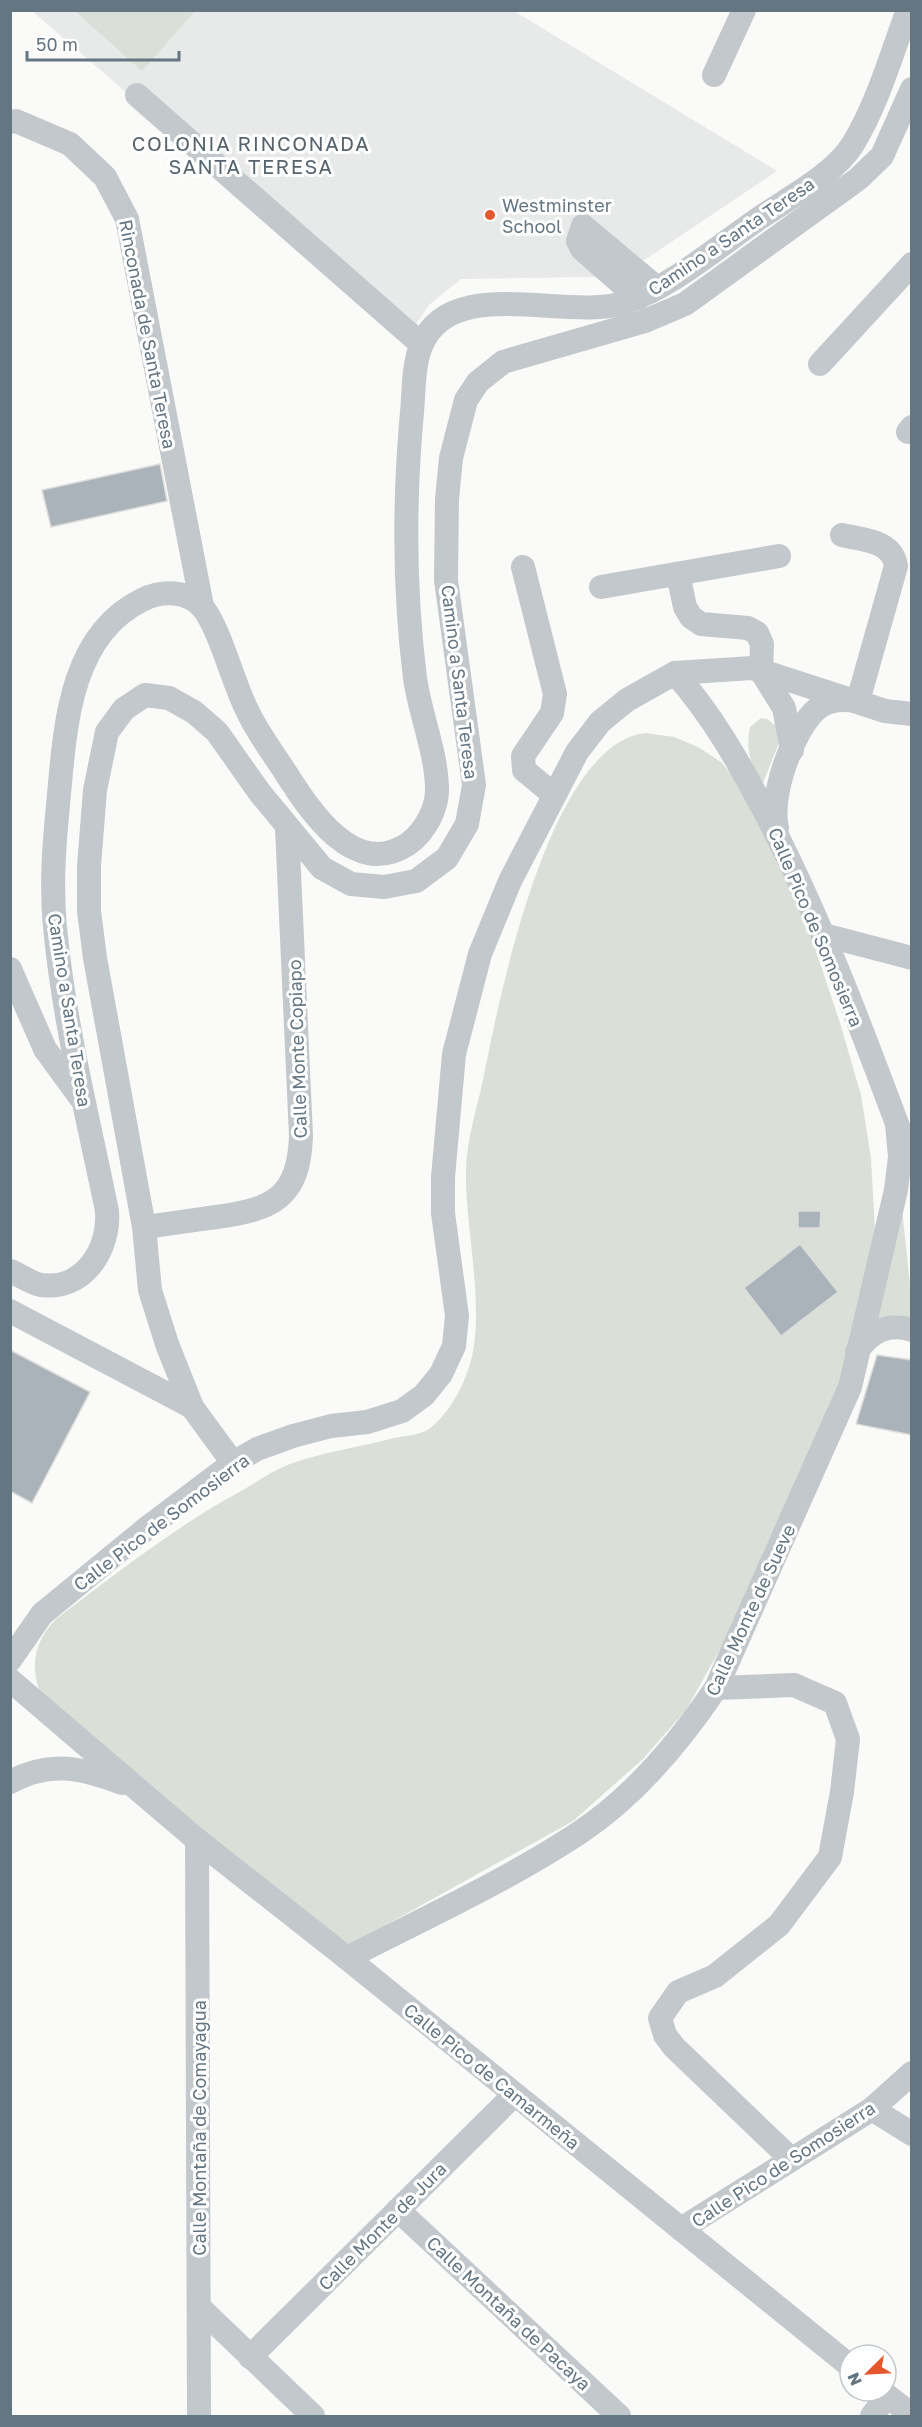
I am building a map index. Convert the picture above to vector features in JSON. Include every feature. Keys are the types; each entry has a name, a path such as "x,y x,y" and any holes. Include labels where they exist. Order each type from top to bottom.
{"street":[{"path":"714,75 744,10"},
{"name":"Camino a Santa Teresa","path":"10,1271 39,1285 66,1282 88,1268 103,1248 108,1224 57,950 53,894 64,733 74,690 89,653 111,621 128,607 149,596 162,593 182,595 202,606 208,615 247,712 315,816 344,843 367,853 391,852 413,840 429,819 438,791 416,682 407,585 408,463 416,363 422,344 439,322 451,314 472,306 615,306 648,293 844,157 865,122 908,10"},
{"name":"Camino a Santa Teresa","path":"233,1463 192,1407 167,1344 150,1290 144,1227 95,958 89,911 89,866 95,790 107,732 124,709 145,695 169,698 194,712 217,732 287,828 322,868 351,884 384,887 416,881 447,858 467,824 474,785 449,615 446,540 452,458 462,410 478,382 503,362 645,321 685,304 858,179 882,156 906,121 912,89"},
{"path":"136,95 422,344"},
{"name":"Rinconada de Santa Teresa","path":"10,122 16,121 70,144 105,177 127,219 202,606"},
{"path":"820,364 912,264"},
{"path":"779,836 776,822 776,793 792,750 807,720 818,708 837,700 858,701 896,566 893,554 884,546 842,535"},
{"path":"601,587 779,556"},
{"path":"523,567 555,694 552,713 523,756 524,770 553,794"},
{"path":"678,574 685,607 691,617 701,624 748,628 757,633 762,644 761,671 784,708 792,750"},
{"name":"Calle Pico de Somosierra","path":"10,1660 42,1614 147,1528 233,1463 257,1449 293,1436 331,1426 367,1422 402,1411 424,1395 449,1361 454,1346 457,1316 443,1213 443,1177 454,1054 480,954 510,881 553,794 577,752 600,722 627,700 675,673 752,668 885,711 912,714"},
{"name":"Calle Pico de Somosierra","path":"675,673 724,736 779,836 824,935 912,1165"},
{"name":"Calle Monte Copiapo","path":"144,1227 262,1209 281,1196 295,1174 302,1136 287,828"},
{"path":"824,935 912,958"},
{"path":"10,969 45,1049 85,1104"},
{"name":"Calle Monte de Sueve","path":"347,1958 580,1832 650,1773 695,1719 716,1688 846,1397 896,1190 900,1157 897,1124"},
{"name":"Camino a Santa Teresa","path":"10,1311 192,1407"},
{"path":"857,1352 862,1344 877,1331 897,1327 912,1330"},
{"name":"Calle Pico de Camarmeña","path":"10,1680 132,1787 347,1958 838,2356"},
{"path":"716,1688 794,1685 835,1703 848,1739 842,1792 830,1857 779,1925 716,1976 678,1992 660,2018 665,2035 674,2048 791,2159"},
{"name":"Calle Pico de Camarmeña","path":"10,1782 30,1773 56,1767 100,1776 132,1787"},
{"name":"Calle Montaña de Comayagua","path":"197,1840 199,2416"},
{"name":"Calle Pico de Somosierra","path":"681,2229 872,2109 912,2073"},
{"name":"Calle Monte de Jura","path":"250,2357 514,2095"},
{"path":"872,2109 912,2134"},
{"name":"Calle Montaña de Pacaya","path":"398,2210 619,2416"},
{"path":"200,2308 313,2416"},
{"path":"897,2403 912,2415"}],"shaded area":[{"name":"Westminster School","path":"32,11 514,11 777,171 646,259 594,277 461,279 429,305 408,336"},
{"path":"75,11 195,11 142,71"},
{"path":"761,718 767,719 776,726 779,743 761,788 752,766 748,743 750,727"},
{"path":"646,733 674,737 698,747 721,762 735,779 772,837 811,936 840,1023 861,1095 871,1158 875,1233 843,1385 742,1610 686,1710 643,1759 573,1821 350,1945 205,1833 39,1690 35,1661 39,1643 56,1619 147,1551 194,1519 272,1472 328,1453 425,1431 436,1424 453,1402 468,1370 474,1348 476,1324 474,1271 466,1191 468,1146 516,937 534,880 556,826 582,780 612,747"},
{"path":"902,1208 911,1295 911,1320 898,1315 877,1321"}],"building":[{"path":"160,464 167,501 51,527 42,490"},
{"path":"798,1211 821,1211 820,1228 798,1228"},
{"path":"800,1244 838,1292 781,1336 744,1288"},
{"path":"10,1350 90,1392 32,1503 10,1491"},
{"path":"877,1355 912,1360 912,1435 856,1424"}],"place":[{"name":"Westminster School","path":"490,215"}],"district":[{"name":"COLONIA RINCONADA SANTA TERESA","path":"251,154"}]}
